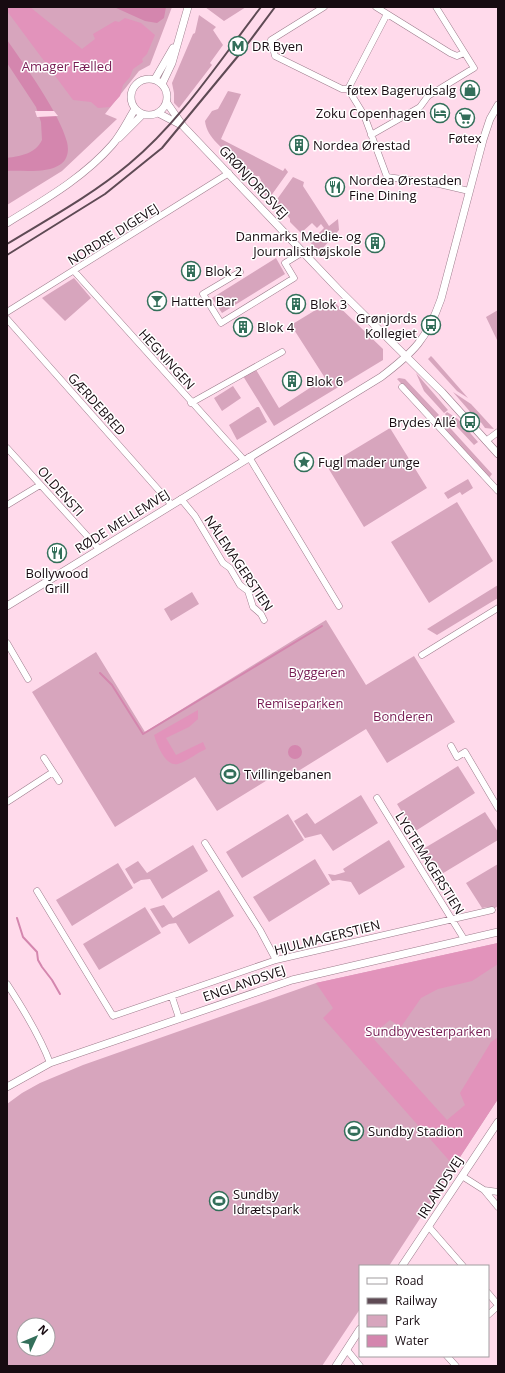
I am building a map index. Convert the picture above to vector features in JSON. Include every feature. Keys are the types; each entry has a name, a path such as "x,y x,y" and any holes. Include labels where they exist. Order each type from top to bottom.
{"street":[{"path":"162,84 172,63 188,7"},
{"path":"324,7 271,40 275,56 342,89 348,89"},
{"path":"376,7 450,53 457,56 464,53"},
{"path":"371,135 420,107 428,96 474,68 436,7"},
{"path":"348,89 387,14"},
{"path":"155,79 177,43"},
{"path":"155,79 162,84 167,93 167,102 158,113 148,115 135,109 131,98 134,87 141,80 155,79"},
{"path":"348,89 364,115 387,178 439,184 469,191"},
{"name":"GRØNJORDSVEJ","path":"167,102 183,126 303,252 442,392 498,454"},
{"name":"RØDE MELLEMVEJ","path":"7,606 171,504 381,377 407,358 425,335 433,320 441,299 483,140 490,119 498,105"},
{"path":"116,140 135,109"},
{"name":"GRØNJORDSVEJ","path":"158,113 183,126"},
{"path":"7,223 68,184 93,164 143,114"},
{"name":"NORDRE DIGEVEJ","path":"7,312 74,272 229,173"},
{"path":"240,272 203,294 221,323 294,278 284,263 303,252"},
{"name":"HEGNINGEN","path":"74,272 191,403 247,459"},
{"name":"GÆRDEBRED","path":"7,319 171,504"},
{"path":"191,403 282,352"},
{"path":"402,387 498,491"},
{"path":"486,441 498,432"},
{"name":"OLDENSTI","path":"7,448 99,549"},
{"path":"247,459 339,606"},
{"path":"7,505 40,485"},
{"name":"NÅLEMAGERSTIEN","path":"181,499 195,516 223,563 230,568 240,585 248,591 253,607 261,614 264,620"},
{"path":"422,655 498,608"},
{"path":"7,643 28,679"},
{"path":"451,746 457,757 465,752 498,808"},
{"path":"44,758 59,781"},
{"path":"7,802 53,772"},
{"name":"LYGTEMAGERSTIEN","path":"377,798 464,939"},
{"path":"205,843 260,930 276,960"},
{"name":"HJULMAGERSTIEN","path":"37,891 113,1016 172,997 276,960 452,918 492,910"},
{"name":"ENGLANDSVEJ","path":"7,1087 50,1063 292,980 498,932"},
{"path":"7,984 26,1015 34,1032 42,1042 50,1063"},
{"path":"172,997 178,1018"},
{"name":"IRLANDSVEJ","path":"403,1265 498,1122"},
{"path":"462,1176 484,1190 498,1207"},
{"path":"484,1190 498,1192"},
{"path":"429,1227 462,1265"},
{"path":"489,1295 498,1305 489,1314"},
{"path":"336,1366 359,1331"},
{"path":"347,1350 360,1366"},
{"path":"448,1357 456,1366"}],"green space":[{"name":"Amager Fælled","path":"7,7 172,7 150,65 139,71 105,114 117,119 62,171 7,205"},
{"path":"7,7 30,7 82,49 95,39 93,34 115,21 119,22 125,18 141,23 155,35 147,54 142,59 143,62 133,69 130,77 123,85 120,96 110,107 98,108 91,102 73,100 7,11"},
{"path":"205,7 246,7 224,21"},
{"path":"199,15 216,27 213,30 223,45 210,63 212,65 179,108 174,103 172,83 193,34 195,33"},
{"path":"228,91 241,94 221,139 283,171 285,168 288,172 268,200 259,186 261,180 259,176 254,176 251,172 238,167 235,160 212,138 206,127 205,121 212,111 218,109"},
{"path":"293,177 304,182 303,186 329,226 338,219 339,230 322,249 317,250 310,242 324,228 321,224 317,228 312,223 301,233 290,222 285,208 277,209 273,205"},
{"path":"276,258 285,274 222,313 212,298"},
{"path":"74,278 91,298 65,321 42,298"},
{"path":"332,300 383,349 383,360 274,426 243,376 255,368 279,408 325,378 291,325"},
{"path":"498,310 498,340 497,340 486,317"},
{"path":"431,356 468,398 457,391 428,359"},
{"path":"416,373 448,410 444,413 424,391"},
{"path":"397,379 405,379 439,415 434,419"},
{"path":"233,386 241,398 222,411 214,398"},
{"path":"453,392 471,404 494,429 485,428 475,414 473,415"},
{"path":"259,407 267,422 237,440 229,425"},
{"path":"447,412 458,419 478,442 474,445 445,414"},
{"path":"442,419 492,474 489,478 439,424 438,421"},
{"path":"390,428 427,488 364,527 327,466"},
{"path":"468,479 473,488 462,495 460,492 448,499 444,493"},
{"path":"457,502 493,561 429,603 391,542"},
{"path":"498,585 498,598 437,635 427,629"},
{"path":"192,592 199,604 171,621 164,609"},
{"name":"Remiseparken","path":"326,620 366,685 414,656 455,722 387,763 366,729 287,778 282,771 217,811 195,777 115,827 32,692 96,652 145,732"},
{"path":"198,710 198,719 189,727 166,738 176,755 203,742 206,749 178,764 169,762 162,754 154,735"},
{"path":"458,766 475,793 414,832 397,804"},
{"path":"361,795 378,823 333,851 321,834 305,838 294,821 307,813 315,824"},
{"path":"485,812 498,832 498,840 440,875 423,849"},
{"path":"288,814 304,840 242,878 226,852"},
{"path":"389,840 405,867 359,895 351,882 339,880 332,881 328,874 335,875 345,872 343,869"},
{"path":"193,845 208,871 162,899 150,879 141,880 134,884 125,869 138,861 147,873"},
{"path":"315,859 330,884 269,922 253,897"},
{"path":"118,863 133,888 72,926 56,900"},
{"path":"498,864 498,906 492,910 488,907 482,908 466,883"},
{"path":"219,890 234,916 189,944 176,923 169,924 162,928 150,909 164,905 173,918"},
{"path":"145,907 161,933 99,970 83,944"},
{"name":"Sundby Idrætspark","path":"498,943 498,1099 390,1265 359,1265 359,1310 322,1366 7,1366 7,1104 22,1093 40,1083 83,1065 316,983"},
{"path":"498,943 498,964 472,981 438,989 421,998 401,1027 390,1020 371,1036 447,1120 465,1105 460,1093 491,1042 498,1037 498,1099 454,1166 323,1018 333,1008 316,983"}],"water":[{"path":"114,7 166,7 164,18 157,23 145,21"},
{"path":"7,40 41,90 63,130 68,145 68,151 65,160 55,167 35,171 7,171 7,158 27,154 36,148 42,140 41,122 36,107 7,63"},
{"path":"292,745 298,745 302,749 302,755 298,759 292,759 288,755 288,749"}],"pier":[{"path":"35,111 54,111 58,116 37,117"}],"waterway":[{"path":"100,673 112,685 143,734 322,626"},
{"path":"17,918 23,937 37,952 38,960 60,994"}],"railway":[{"path":"7,244 100,186 129,164 148,147 183,109 261,7"},
{"path":"7,255 105,194 162,148 243,50 275,7"}],"place":[{"name":"DR Byen","path":"238,46"},
{"name":"føtex Bagerudsalg","path":"470,90"},
{"name":"Zoku Copenhagen","path":"440,113"},
{"name":"Føtex","path":"465,118"},
{"name":"Nordea Ørestad","path":"299,145"},
{"name":"Nordea Ørestaden Fine Dining","path":"335,187"},
{"name":"Danmarks Medie- og Journalisthøjskole","path":"375,243"},
{"name":"Blok 2","path":"191,271"},
{"name":"Hatten Bar","path":"157,301"},
{"name":"Blok 3","path":"296,304"},
{"name":"Grønjords Kollegiet","path":"431,325"},
{"name":"Blok 4","path":"243,327"},
{"name":"Blok 6","path":"292,381"},
{"name":"Brydes Allé","path":"470,422"},
{"name":"Fugl mader unge","path":"304,462"},
{"name":"Bollywood Grill","path":"57,553"},
{"name":"Tvillingebanen","path":"230,774"},
{"name":"Sundby Stadion","path":"354,1131"},
{"name":"Sundby Idrætspark","path":"219,1201"}],"park label":[{"name":"Byggeren","path":"317,672"},
{"name":"Bonderen","path":"403,716"},
{"name":"Sundbyvesterparken","path":"428,1031"}]}
